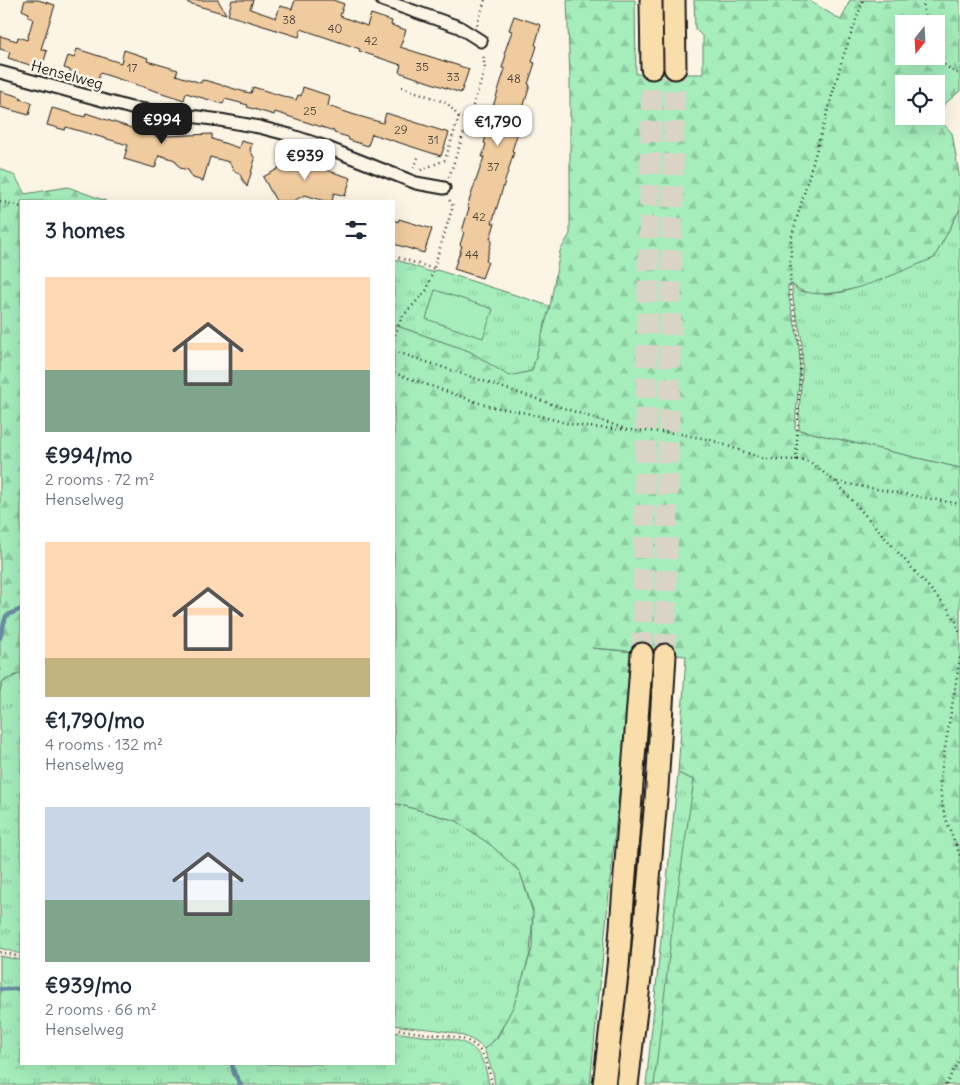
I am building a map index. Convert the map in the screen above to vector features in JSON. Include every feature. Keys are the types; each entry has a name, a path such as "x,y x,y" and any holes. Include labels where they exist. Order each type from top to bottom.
{"highway":[{"path":"651,0 652,68"},
{"path":"674,0 675,68"},
{"path":"604,1085 618,966 642,654"},
{"path":"627,1085 641,969 657,788 665,655"}],"street":[{"path":"382,0 459,27 477,39"},
{"name":"Henselweg","path":"0,72 131,108 220,120 290,135 416,183 444,188"}],"path":[{"path":"454,165 484,70 477,39 485,0"},
{"path":"796,460 801,351 796,316 790,295 791,238 843,57 863,0"},
{"path":"923,0 924,15"},
{"path":"945,65 956,73 960,73"},
{"path":"402,88 447,102 459,117 468,120"},
{"path":"418,155 414,169 419,171 444,160 459,117"},
{"path":"0,201 20,207"},
{"path":"395,337 401,318 427,290 453,206"},
{"path":"395,256 434,269"},
{"path":"395,351 627,429"},
{"path":"395,373 488,406 587,427 676,433 711,440 764,459 810,462 836,482 948,609 956,622 960,634"},
{"path":"836,482 960,504"},
{"path":"960,658 940,778 940,799 945,818 958,846 960,856"},
{"path":"0,952 20,957"},
{"path":"395,1028 468,1040 478,1048 483,1056 490,1073 492,1085"},
{"path":"946,1085 960,1057"}],"green space":[{"path":"567,0 635,0 636,74 703,74 703,37 695,29 694,0 808,0 841,20 850,0 960,0 960,91 945,104 945,75 895,75 895,125 944,125 952,133 960,180 960,209 934,258 882,279 841,292 822,294 805,292 792,284 788,285 800,357 795,429 960,468 960,1085 654,1085 671,938 694,780 678,773 686,656 592,648 633,652 590,1085 495,1085 493,1073 484,1049 497,1038 514,1005 532,949 533,910 520,872 492,846 457,821 395,803 395,325 469,351 509,376 532,371 550,306 560,251 570,234 570,78"},
{"path":"0,168 15,176 25,194 68,187 103,200 20,200 20,673 3,682 0,691"},
{"path":"960,209 960,468 799,430 802,345 793,300 792,284 798,291 826,294 844,292 934,258"},
{"path":"395,259 431,272 437,270 550,306 532,371 509,377 469,351 395,325"},
{"path":"435,290 493,309 483,338 426,319"},
{"path":"20,673 20,954 0,948 0,690 2,682"},
{"path":"678,773 694,780 655,1085 646,1085"},
{"path":"395,803 457,821 492,846 520,872 533,913 530,953 515,1005 496,1038 484,1049 465,1037 442,1031 395,1025"},
{"path":"0,956 20,960 20,1065 395,1065 395,1032 446,1038 465,1043 473,1048 483,1062 489,1085 0,1085"}],"building":[{"path":"25,0 38,0 55,5 41,49 47,51 43,64 37,62 36,67 8,58 10,52 0,49 0,36 17,41 18,37 27,40 33,19 28,17 29,13 22,10"},
{"path":"188,0 218,0 226,14 188,3"},
{"path":"232,0 253,0 250,9 276,18 280,6 292,9 295,0 333,0 344,4 340,16 367,26 371,14 392,21 391,25 406,30 400,47 469,69 461,93 399,72 401,65 301,29 299,37 228,15"},
{"path":"514,16 541,25 535,45 537,46 532,62 535,63 528,84 530,85 515,135 517,135 512,151 514,152 492,223 495,223 486,261 488,262 482,278 454,269 462,246 460,245 464,232 462,231 469,208 467,207 484,157 482,157 486,144 484,143 491,120 489,119 505,69 502,68 506,55 504,54 512,31 509,30"},
{"path":"77,49 121,63 124,50 148,58 147,61 178,70 176,75 201,83 202,80 208,81 245,92 251,93 253,87 296,100 298,95 301,96 303,87 330,96 328,106 355,115 383,123 386,113 449,133 441,156 372,134 368,146 349,140 348,137 334,133 334,131 275,112 274,115 225,99 223,104 186,93 184,100 100,73 98,80 70,72 70,70 64,68 68,56 74,58"},
{"path":"0,91 21,97 20,99 32,103 29,115 0,107"},
{"path":"52,108 85,117 86,113 165,139 166,136 212,134 212,139 239,148 241,141 252,144 250,150 255,159 247,187 239,173 234,171 229,162 210,157 203,181 193,178 188,170 180,168 175,160 159,155 155,168 124,159 128,145 66,127 65,130 47,125"},
{"path":"283,154 351,178 345,196 334,193 332,200 322,200 305,195 295,200 275,200 263,177 278,169"},
{"path":"399,219 432,229 424,253 395,244 395,220 398,222"}],"waterway":[{"path":"0,638 6,616 20,609"},
{"path":"0,989 20,989"},
{"path":"232,1065 234,1073 241,1085"}],"tunnel":[{"path":"642,654 652,68"},
{"path":"665,655 675,68"}]}
